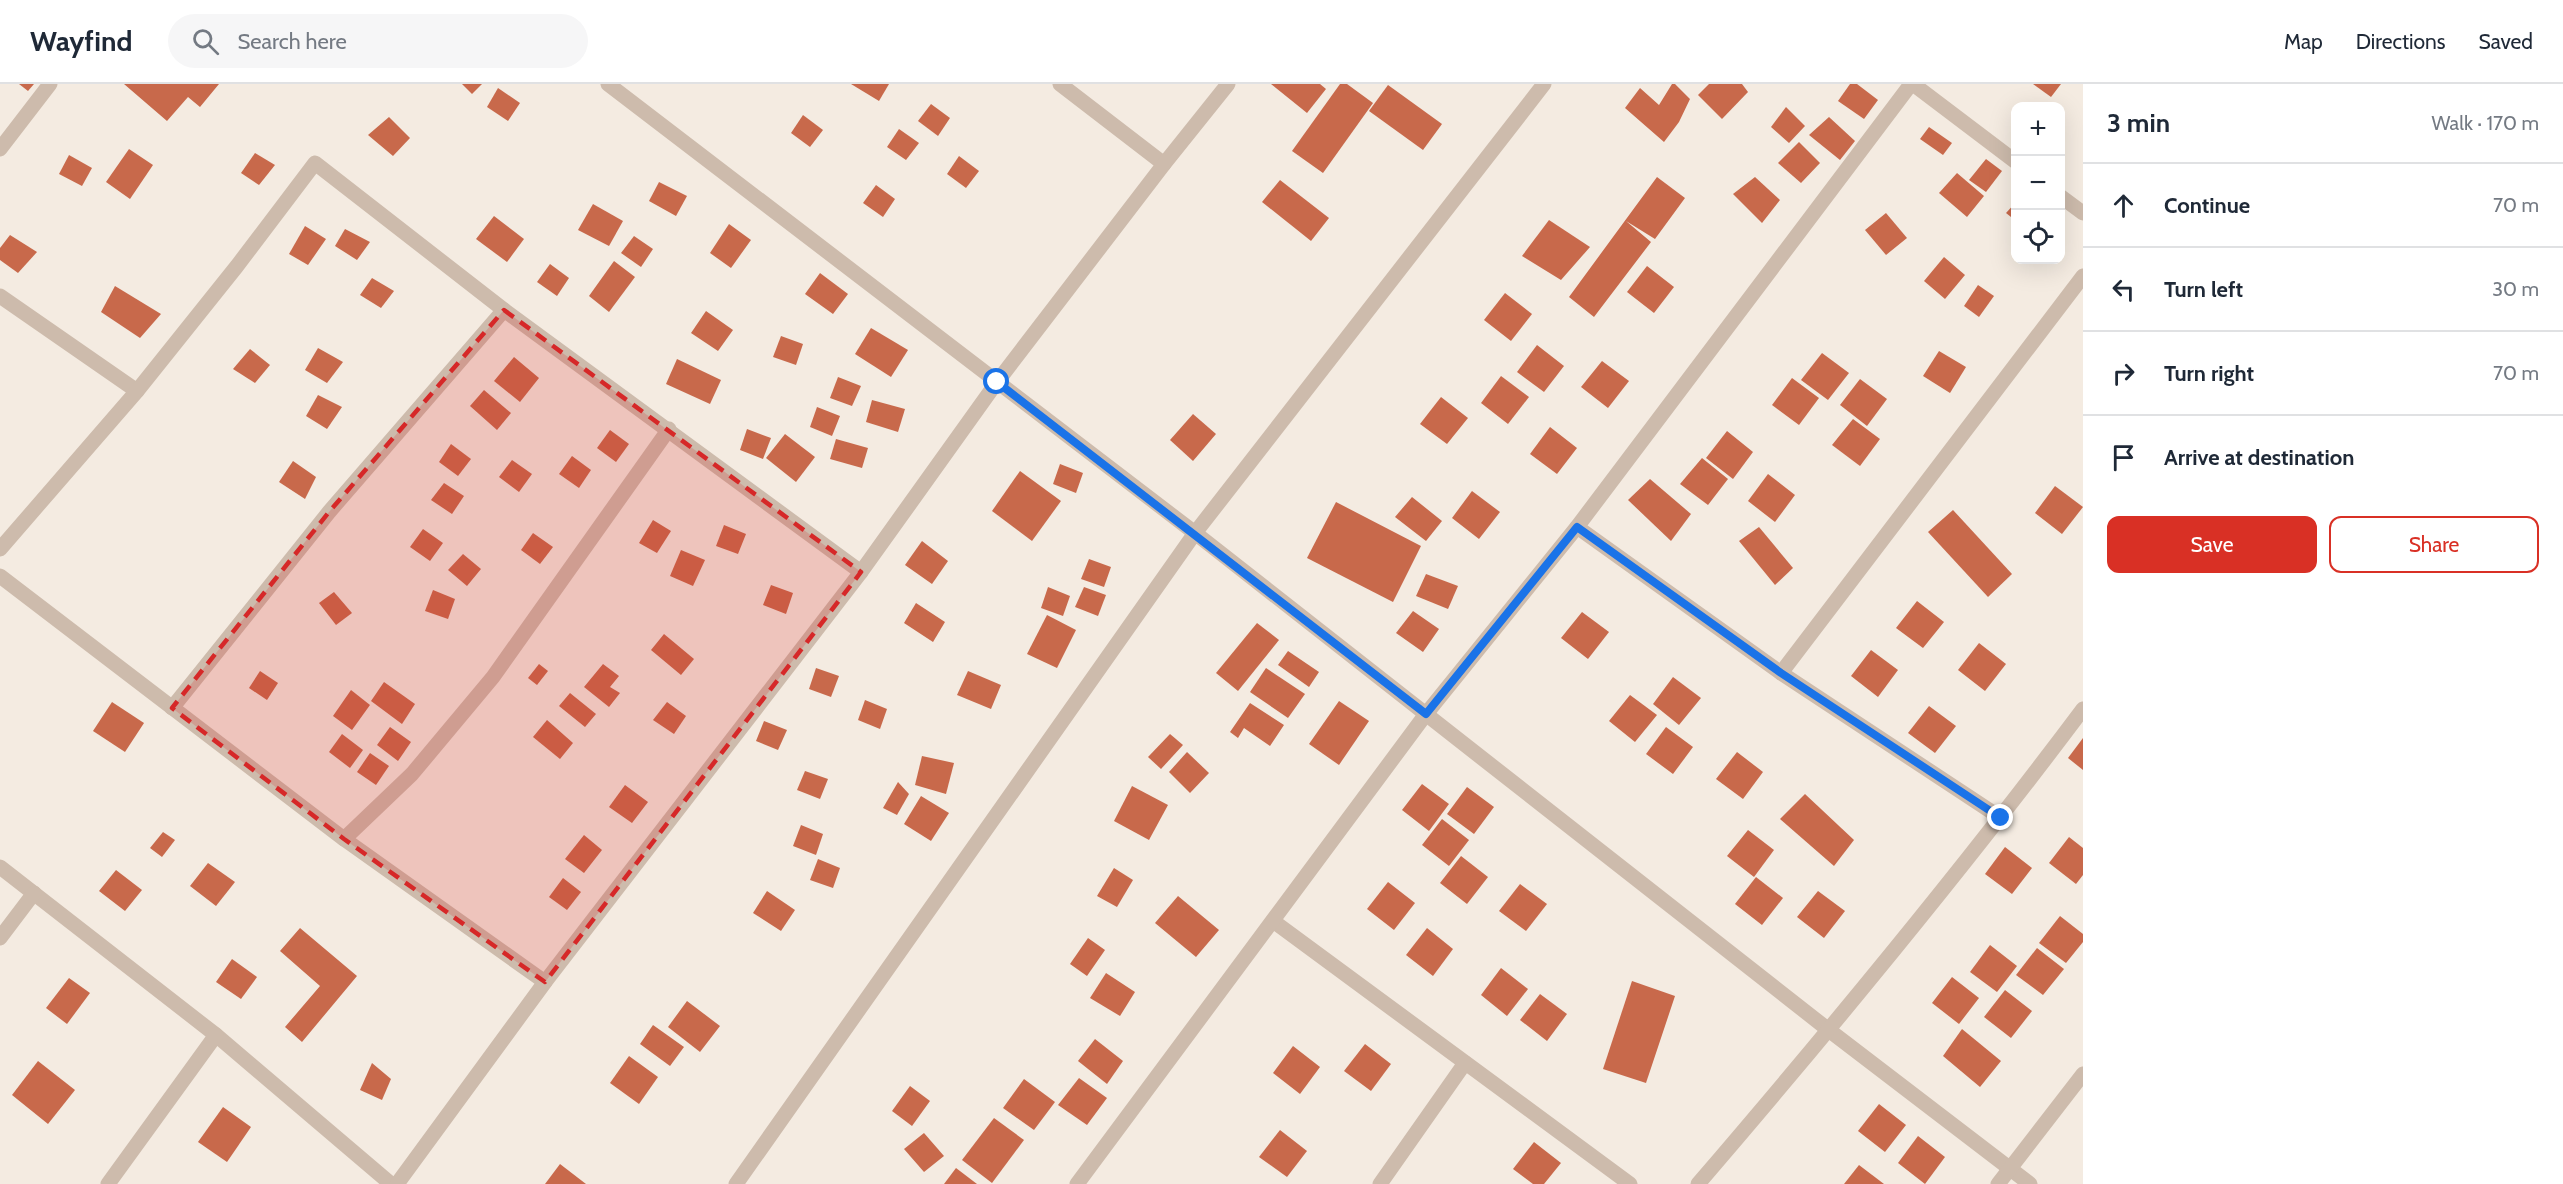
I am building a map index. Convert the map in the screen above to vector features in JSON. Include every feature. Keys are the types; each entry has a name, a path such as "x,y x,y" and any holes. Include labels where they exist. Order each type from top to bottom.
{"street":[{"path":"0,149 50,84"},
{"path":"608,84 1195,533 1830,1031 2030,1184"},
{"path":"1059,84 1164,164"},
{"path":"397,1184 545,982 861,572 997,382 1228,84"},
{"path":"736,1184 1195,533 1544,84"},
{"path":"1077,1184 1426,714 1577,527 1912,84 2011,158"},
{"path":"0,549 137,391 237,266 315,163 504,310 861,572"},
{"path":"2065,199 2083,213"},
{"path":"1781,673 2083,276"},
{"path":"0,296 137,391"},
{"path":"172,708 329,512 504,310"},
{"path":"344,839 412,774 494,677 669,429"},
{"path":"1577,527 1781,673 2001,818"},
{"path":"0,576 344,839 545,982"},
{"path":"1698,1184 1830,1031 2001,818 2083,709"},
{"path":"0,867 216,1035 391,1184"},
{"path":"0,938 34,892"},
{"path":"1273,921 1630,1184"},
{"path":"108,1184 216,1035"},
{"path":"1380,1184 1465,1063"},
{"path":"1998,1184 2083,1074"}],"highlighted area":[{"path":"504,310 861,572 545,982 344,839 172,708 329,512"}],"building":[{"path":"19,84 34,84 28,91"},
{"path":"124,84 219,84 200,107 188,97 167,121"},
{"path":"462,84 482,84 472,94"},
{"path":"851,84 889,84 879,101"},
{"path":"1271,84 1320,84 1326,89 1307,113"},
{"path":"1340,84 1347,84 1373,103 1323,173 1292,151"},
{"path":"1672,84 1675,84 1690,99 1679,122 1664,142 1625,108 1640,88 1659,105"},
{"path":"1709,84 1742,84 1748,92 1722,119 1698,95"},
{"path":"1850,84 1857,84 1878,100 1864,119 1838,101"},
{"path":"2033,84 2061,84 2051,97"},
{"path":"1388,85 1442,124 1423,150 1369,111"},
{"path":"498,88 520,103 508,121 487,107"},
{"path":"931,104 950,118 938,136 918,121"},
{"path":"1786,107 1805,126 1789,143 1771,127"},
{"path":"803,115 823,130 810,147 791,133"},
{"path":"389,117 410,138 393,156 368,135"},
{"path":"1829,117 1855,141 1840,160 1809,135"},
{"path":"1929,127 1952,143 1943,155 1920,139"},
{"path":"899,129 919,143 906,160 887,147"},
{"path":"1799,142 1820,163 1801,183 1778,163"},
{"path":"129,149 153,165 130,199 106,182"},
{"path":"255,153 275,165 259,185 241,173"},
{"path":"69,155 92,168 82,186 59,174"},
{"path":"959,156 979,171 966,188 947,174"},
{"path":"1986,159 2002,171 1986,192 1969,180"},
{"path":"1957,173 1984,196 1967,217 1939,193"},
{"path":"1657,177 1685,198 1655,239 1626,221 1651,242 1594,317 1569,297"},
{"path":"1755,177 1780,200 1762,223 1733,194"},
{"path":"1280,180 1329,218 1311,241 1262,202"},
{"path":"659,182 687,196 676,216 649,201"},
{"path":"876,185 895,199 883,217 863,203"},
{"path":"593,204 623,221 609,246 578,230"},
{"path":"2011,208 2011,217 2006,213"},
{"path":"1886,213 1907,238 1886,255 1865,230"},
{"path":"494,216 524,239 507,262 476,239"},
{"path":"1549,220 1590,247 1561,280 1522,256"},
{"path":"729,224 751,240 731,268 710,253"},
{"path":"305,226 326,239 308,265 289,254"},
{"path":"345,229 370,242 357,260 335,246"},
{"path":"10,235 37,252 18,273 0,260 0,248"},
{"path":"634,236 653,249 641,267 621,253"},
{"path":"1944,257 1965,275 1945,299 1924,281"},
{"path":"614,261 635,277 609,312 589,296"},
{"path":"550,264 569,278 557,296 537,282"},
{"path":"1647,266 1674,287 1654,313 1627,292"},
{"path":"820,273 848,294 833,314 805,294"},
{"path":"372,278 394,291 381,308 360,295"},
{"path":"1978,285 1994,296 1979,317 1964,306"},
{"path":"115,286 161,314 140,338 101,312"},
{"path":"1505,293 1532,314 1511,341 1484,320"},
{"path":"706,311 733,330 718,351 691,333"},
{"path":"871,328 908,350 891,377 855,354"},
{"path":"781,336 803,344 796,365 773,357"},
{"path":"1537,345 1564,366 1544,392 1517,372"},
{"path":"318,348 343,362 327,383 305,370"},
{"path":"250,349 270,365 255,383 233,369"},
{"path":"1939,351 1966,367 1950,393 1923,376"},
{"path":"1822,353 1849,373 1828,400 1801,380"},
{"path":"514,357 539,378 520,402 494,381"},
{"path":"677,359 721,380 710,404 666,384"},
{"path":"1602,361 1629,381 1608,408 1581,387"},
{"path":"1501,376 1529,397 1508,424 1481,403"},
{"path":"838,377 861,386 852,406 830,398"},
{"path":"1792,378 1819,398 1799,425 1772,405"},
{"path":"1860,379 1887,399 1867,426 1840,405"},
{"path":"484,390 511,413 497,430 470,406"},
{"path":"318,395 342,407 327,429 306,416"},
{"path":"1441,397 1468,418 1447,444 1420,424"},
{"path":"872,400 905,409 898,432 866,422"},
{"path":"817,407 840,416 832,436 810,427"},
{"path":"1193,414 1216,434 1193,461 1170,440"},
{"path":"1853,419 1880,439 1860,466 1832,445"},
{"path":"1550,427 1577,448 1557,474 1530,454"},
{"path":"747,429 771,438 763,459 740,450"},
{"path":"610,430 629,444 616,462 597,448"},
{"path":"1727,431 1753,452 1733,479 1706,458"},
{"path":"785,434 815,457 796,482 766,458"},
{"path":"836,439 868,448 862,468 830,459"},
{"path":"451,444 471,459 458,476 439,462"},
{"path":"572,456 591,470 579,488 559,474"},
{"path":"1702,458 1728,479 1708,505 1680,484"},
{"path":"512,460 532,474 519,492 499,477"},
{"path":"293,461 316,477 305,499 279,482"},
{"path":"1060,464 1083,473 1076,493 1053,484"},
{"path":"1020,471 1061,501 1032,541 992,511"},
{"path":"1768,474 1795,495 1775,522 1748,501"},
{"path":"1650,479 1691,514 1671,541 1628,500"},
{"path":"444,483 464,496 452,514 431,500"},
{"path":"2055,486 2083,507 2062,534 2035,513"},
{"path":"1472,491 1500,512 1479,539 1452,518"},
{"path":"1412,497 1442,521 1426,541 1395,517"},
{"path":"1336,502 1421,546 1393,602 1307,558"},
{"path":"1953,510 2012,574 1988,597 1928,532"},
{"path":"653,520 671,531 657,553 639,543"},
{"path":"724,525 746,534 738,554 716,546"},
{"path":"1759,527 1793,568 1775,585 1739,541"},
{"path":"423,529 443,543 430,561 410,547"},
{"path":"533,533 553,547 540,564 521,550"},
{"path":"922,541 948,561 932,584 905,565"},
{"path":"681,550 705,560 693,586 670,576"},
{"path":"463,554 481,569 467,586 448,570"},
{"path":"1089,559 1111,567 1104,587 1081,579"},
{"path":"1426,574 1458,586 1448,609 1416,596"},
{"path":"771,585 793,593 786,614 763,605"},
{"path":"1048,587 1070,596 1063,616 1041,608"},
{"path":"1084,587 1106,595 1098,616 1075,607"},
{"path":"433,590 455,599 448,619 425,611"},
{"path":"334,592 352,613 336,625 319,603"},
{"path":"1917,601 1944,622 1923,648 1896,628"},
{"path":"916,603 945,622 933,642 904,623"},
{"path":"1413,611 1439,629 1423,652 1396,633"},
{"path":"1582,612 1609,632 1588,659 1561,638"},
{"path":"1047,615 1076,630 1057,668 1027,654"},
{"path":"1257,623 1279,640 1238,691 1216,673"},
{"path":"664,634 694,659 681,675 651,650"},
{"path":"1979,643 2006,664 1985,691 1958,670"},
{"path":"1871,650 1898,670 1878,697 1851,676"},
{"path":"1288,651 1319,672 1309,687 1278,665"},
{"path":"539,664 548,671 537,685 528,678"},
{"path":"603,664 619,676 610,687 620,693 609,707 584,687"},
{"path":"816,668 839,676 831,697 809,689"},
{"path":"1266,668 1305,694 1288,718 1250,692"},
{"path":"260,671 278,683 267,700 249,688"},
{"path":"968,671 1001,685 991,709 957,695"},
{"path":"1673,677 1701,698 1679,725 1653,704"},
{"path":"384,682 415,704 402,724 371,701"},
{"path":"351,690 370,705 352,730 333,716"},
{"path":"570,693 596,714 585,727 559,706"},
{"path":"1630,695 1657,715 1635,742 1609,721"},
{"path":"865,700 887,709 880,729 858,720"},
{"path":"1339,701 1369,721 1339,765 1309,744"},
{"path":"112,702 144,723 125,752 93,731"},
{"path":"667,702 686,716 674,734 653,720"},
{"path":"1250,703 1284,725 1270,746 1244,728 1238,738 1230,732"},
{"path":"1929,706 1956,726 1935,753 1908,733"},
{"path":"547,720 573,743 560,759 533,737"},
{"path":"764,721 787,730 778,750 756,741"},
{"path":"390,727 411,742 398,761 377,745"},
{"path":"1666,727 1693,747 1673,774 1646,754"},
{"path":"342,734 363,750 350,768 329,752"},
{"path":"1170,734 1183,745 1161,769 1148,757"},
{"path":"2083,738 2083,770 2068,758"},
{"path":"1187,752 1209,773 1190,793 1169,772"},
{"path":"1737,752 1763,772 1743,799 1716,779"},
{"path":"370,753 389,766 376,785 357,772"},
{"path":"922,756 954,763 946,794 915,785"},
{"path":"805,771 828,779 820,799 797,790"},
{"path":"898,782 909,794 897,815 883,808"},
{"path":"1422,784 1449,804 1429,831 1402,810"},
{"path":"625,785 648,802 632,823 609,807"},
{"path":"1132,786 1168,805 1149,840 1114,821"},
{"path":"1467,787 1494,807 1474,834 1447,814"},
{"path":"1805,794 1854,840 1834,866 1780,819"},
{"path":"921,796 949,813 931,841 904,824"},
{"path":"1442,819 1469,840 1449,866 1422,845"},
{"path":"801,825 823,834 816,855 793,846"},
{"path":"1748,830 1774,850 1754,877 1727,856"},
{"path":"163,832 175,840 162,857 150,848"},
{"path":"584,835 602,850 584,873 565,859"},
{"path":"2069,837 2083,848 2083,875 2076,884 2049,863"},
{"path":"2005,847 2032,868 2012,894 1985,874"},
{"path":"1461,856 1488,877 1467,904 1440,883"},
{"path":"818,859 840,868 833,888 810,880"},
{"path":"208,863 235,882 216,906 190,886"},
{"path":"1114,868 1133,880 1117,907 1097,896"},
{"path":"116,870 142,890 125,911 99,891"},
{"path":"1756,877 1783,898 1762,925 1735,904"},
{"path":"563,878 581,892 567,910 549,897"},
{"path":"1388,882 1415,903 1394,930 1367,909"},
{"path":"1520,884 1547,904 1526,931 1499,911"},
{"path":"767,891 795,910 781,931 753,913"},
{"path":"1818,891 1845,911 1824,938 1797,917"},
{"path":"1178,896 1219,930 1196,957 1155,923"},
{"path":"2060,916 2083,934 2083,942 2066,963 2039,943"},
{"path":"300,928 357,976 302,1042 285,1027 320,986 280,951"},
{"path":"1427,928 1453,949 1433,976 1406,955"},
{"path":"1088,938 1105,950 1087,976 1070,964"},
{"path":"1990,945 2017,966 1997,992 1970,972"},
{"path":"2037,948 2064,969 2043,995 2016,975"},
{"path":"232,959 257,977 241,999 216,982"},
{"path":"1501,968 1528,989 1507,1016 1481,995"},
{"path":"1106,973 1135,992 1120,1016 1090,998"},
{"path":"1952,977 1979,998 1959,1024 1932,1003"},
{"path":"69,978 90,993 67,1024 46,1008"},
{"path":"1632,981 1675,996 1646,1083 1603,1069"},
{"path":"2005,990 2032,1011 2011,1038 1984,1017"},
{"path":"1540,994 1567,1014 1547,1041 1520,1020"},
{"path":"687,1001 720,1026 700,1052 668,1027"},
{"path":"653,1025 684,1047 670,1066 640,1044"},
{"path":"1962,1029 2001,1061 1980,1087 1943,1056"},
{"path":"1095,1039 1123,1061 1107,1084 1078,1061"},
{"path":"1365,1044 1391,1064 1371,1091 1344,1071"},
{"path":"1293,1046 1320,1067 1300,1094 1273,1073"},
{"path":"629,1056 658,1077 639,1104 610,1083"},
{"path":"38,1061 75,1090 48,1124 12,1095"},
{"path":"372,1063 391,1079 382,1100 360,1090"},
{"path":"1079,1078 1107,1098 1087,1125 1058,1105"},
{"path":"1024,1079 1055,1102 1034,1130 1003,1108"},
{"path":"910,1086 930,1101 912,1126 892,1111"},
{"path":"1879,1104 1906,1125 1885,1152 1858,1131"},
{"path":"223,1107 251,1127 227,1162 198,1142"},
{"path":"994,1118 1024,1140 992,1183 962,1160"},
{"path":"1280,1130 1307,1151 1287,1177 1259,1157"},
{"path":"924,1133 944,1156 924,1172 904,1149"},
{"path":"1918,1136 1945,1157 1925,1184 1898,1163"},
{"path":"1534,1142 1561,1163 1544,1184 1533,1184 1513,1169"},
{"path":"560,1164 586,1184 545,1184"},
{"path":"1859,1165 1884,1184 1844,1184"},
{"path":"956,1168 977,1184 944,1184"}],"route":[{"path":"997,382 1426,714 1577,527 1781,673 2001,818"}]}
